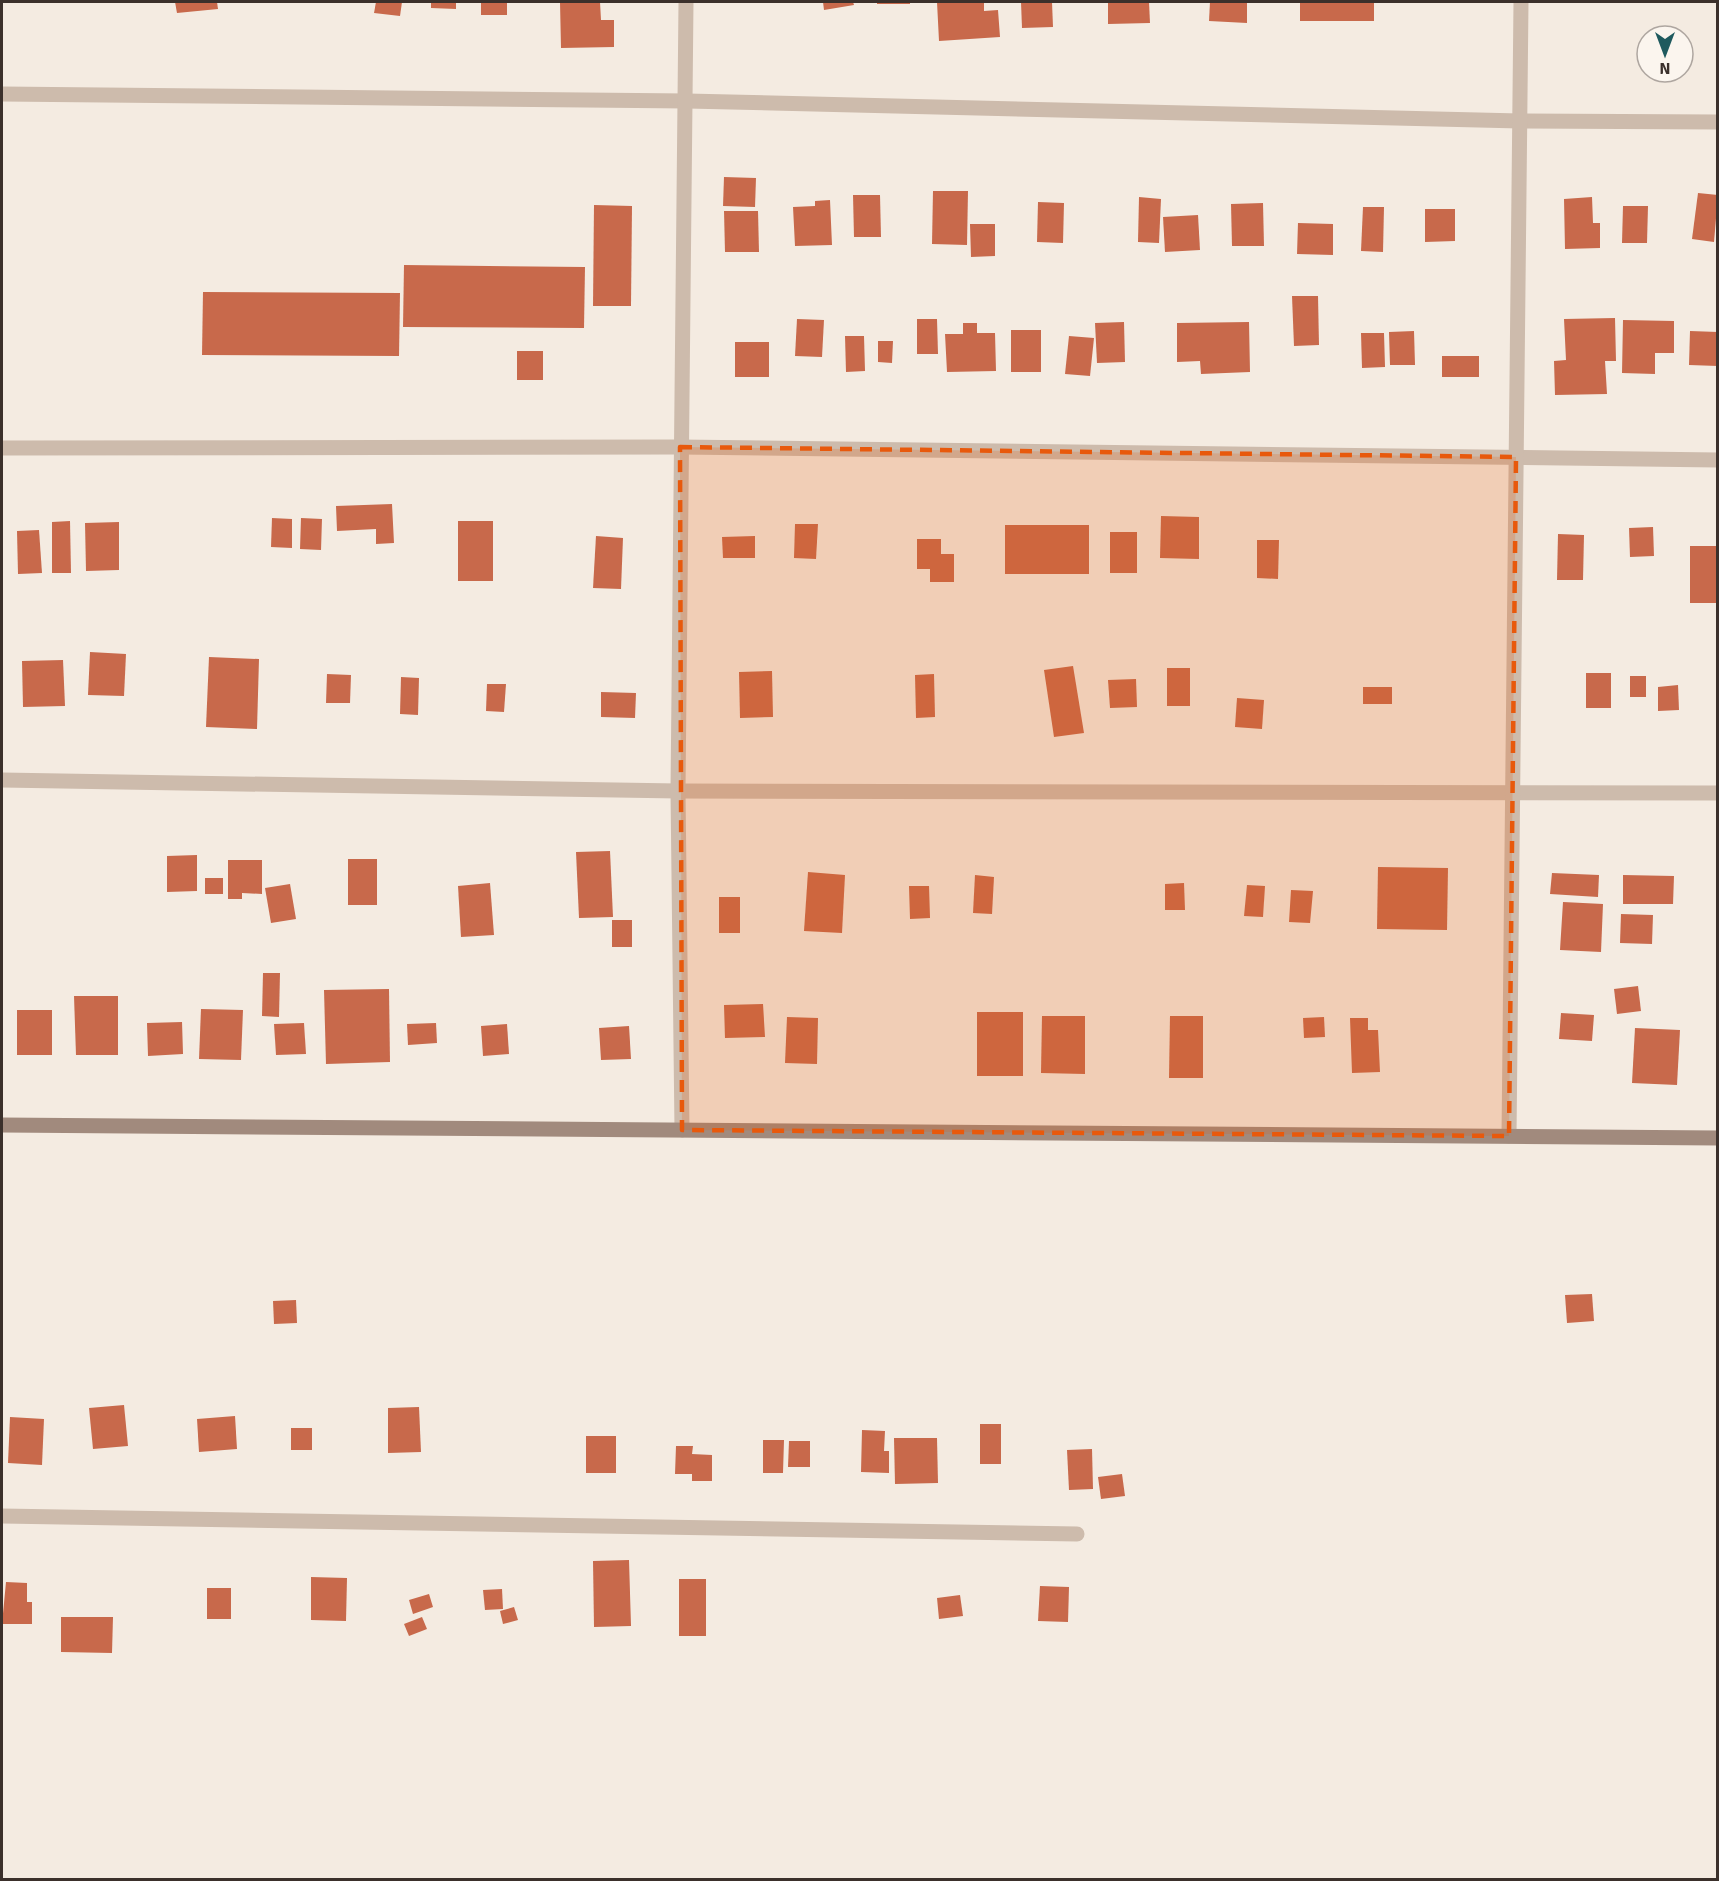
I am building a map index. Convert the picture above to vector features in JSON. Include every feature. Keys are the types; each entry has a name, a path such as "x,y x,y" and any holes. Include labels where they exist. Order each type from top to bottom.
{"main road":[{"path":"2,1125 1718,1138"}],"street":[{"path":"682,1130 678,791 687,101 686,2"},
{"path":"1509,1136 1521,2"},
{"path":"2,94 687,101 1520,121 1718,122"},
{"path":"2,448 681,447 1718,460"},
{"path":"2,780 678,791 1718,793"},
{"path":"2,1516 1077,1534"}],"highlighted area":[{"path":"680,447 1516,457 1509,1136 682,1130"}],"building":[{"path":"175,2 217,2 218,9 177,13"},
{"path":"376,2 402,2 400,16 374,13"},
{"path":"431,2 456,2 456,9 431,8"},
{"path":"481,2 507,2 507,15 481,15"},
{"path":"560,2 600,2 601,20 614,20 614,47 561,48"},
{"path":"823,2 853,2 854,5 824,10"},
{"path":"877,2 910,2 910,4 877,4"},
{"path":"937,2 984,2 984,11 998,10 1000,37 939,41"},
{"path":"1021,2 1052,2 1053,27 1022,28"},
{"path":"1108,2 1149,2 1150,23 1108,24"},
{"path":"1210,2 1247,2 1247,23 1209,21"},
{"path":"1300,2 1374,2 1374,21 1300,21"},
{"path":"724,177 756,178 755,207 723,206"},
{"path":"933,191 968,191 967,245 932,244"},
{"path":"1698,193 1718,195 1714,242 1692,239"},
{"path":"853,195 880,195 881,237 854,237"},
{"path":"1139,197 1161,199 1159,243 1138,242"},
{"path":"1592,197 1593,223 1600,223 1600,248 1565,249 1564,199"},
{"path":"830,200 832,245 795,246 793,207 815,206 815,201"},
{"path":"1038,202 1064,203 1063,243 1037,242"},
{"path":"1263,203 1264,246 1232,246 1231,204"},
{"path":"594,205 632,206 631,306 593,306"},
{"path":"1623,206 1648,206 1647,243 1622,243"},
{"path":"1363,207 1384,207 1383,252 1361,251"},
{"path":"1425,209 1455,209 1455,241 1425,242"},
{"path":"724,211 758,211 759,252 725,252"},
{"path":"1198,215 1200,250 1165,252 1163,217"},
{"path":"1298,223 1333,224 1333,255 1297,254"},
{"path":"970,224 995,224 995,256 971,257"},
{"path":"404,265 585,267 584,328 403,327"},
{"path":"203,292 400,293 399,356 202,355"},
{"path":"1292,296 1318,296 1319,345 1294,346"},
{"path":"1615,318 1616,361 1605,361 1607,394 1555,395 1554,361 1566,360 1564,319"},
{"path":"797,319 824,320 822,357 795,356"},
{"path":"917,319 937,319 938,354 917,354"},
{"path":"1623,320 1674,321 1674,353 1655,353 1655,374 1622,373"},
{"path":"1124,322 1125,362 1097,363 1095,323"},
{"path":"1249,322 1250,372 1201,374 1200,361 1177,362 1177,323"},
{"path":"963,323 977,323 977,333 995,333 996,371 947,372 945,334 963,334"},
{"path":"1011,330 1041,330 1041,372 1011,372"},
{"path":"1414,331 1415,365 1390,365 1389,332"},
{"path":"1690,331 1718,332 1718,366 1689,365"},
{"path":"1361,333 1384,333 1385,367 1362,368"},
{"path":"845,336 864,336 865,371 846,372"},
{"path":"1069,336 1094,338 1090,376 1065,374"},
{"path":"878,341 893,341 892,363 878,362"},
{"path":"735,342 769,342 769,377 735,377"},
{"path":"517,351 543,351 543,380 517,380"},
{"path":"1442,356 1479,356 1479,377 1442,377"},
{"path":"392,504 394,543 376,544 376,529 337,531 336,506"},
{"path":"1161,516 1199,517 1199,559 1160,558"},
{"path":"272,518 292,519 292,548 271,547"},
{"path":"301,518 322,519 321,550 300,549"},
{"path":"70,521 71,573 52,573 52,522"},
{"path":"458,521 493,521 493,581 458,581"},
{"path":"119,522 119,570 86,571 85,523"},
{"path":"795,524 818,524 816,559 794,558"},
{"path":"1005,525 1089,525 1089,574 1005,574"},
{"path":"1653,527 1654,556 1630,557 1629,528"},
{"path":"39,530 42,573 18,574 17,531"},
{"path":"1110,532 1137,532 1137,573 1110,573"},
{"path":"1558,534 1584,535 1583,580 1557,580"},
{"path":"596,536 623,538 621,589 593,588"},
{"path":"755,536 755,558 723,558 722,537"},
{"path":"917,539 941,539 941,554 954,554 954,582 930,582 930,569 917,569"},
{"path":"1257,540 1279,540 1278,579 1257,578"},
{"path":"1690,546 1718,546 1718,603 1690,603"},
{"path":"90,652 126,654 124,696 88,695"},
{"path":"209,657 259,659 257,729 206,727"},
{"path":"63,660 65,706 23,707 22,661"},
{"path":"1073,666 1084,733 1054,737 1044,670"},
{"path":"1167,668 1190,668 1190,706 1167,706"},
{"path":"772,671 773,717 740,718 739,672"},
{"path":"1586,673 1611,673 1611,708 1586,708"},
{"path":"327,674 351,675 350,703 326,703"},
{"path":"934,674 935,717 916,718 915,675"},
{"path":"1630,676 1646,676 1646,697 1630,697"},
{"path":"401,677 419,678 418,715 400,714"},
{"path":"1136,679 1137,707 1110,708 1108,680"},
{"path":"487,684 506,684 504,712 486,711"},
{"path":"1678,685 1679,710 1658,711 1658,687"},
{"path":"1363,687 1392,687 1392,704 1363,704"},
{"path":"601,692 636,693 635,718 601,717"},
{"path":"1237,698 1264,700 1262,729 1235,727"},
{"path":"610,851 613,917 579,918 576,852"},
{"path":"197,855 197,891 167,892 167,856"},
{"path":"348,859 377,859 377,905 348,905"},
{"path":"228,860 262,860 262,894 242,893 242,899 228,899"},
{"path":"1378,867 1448,868 1447,930 1377,929"},
{"path":"808,872 845,875 842,933 804,931"},
{"path":"1552,873 1599,875 1598,897 1550,894"},
{"path":"975,875 994,877 992,914 973,913"},
{"path":"1623,875 1674,876 1673,904 1623,904"},
{"path":"205,878 223,878 223,894 205,894"},
{"path":"490,883 494,935 461,937 458,886"},
{"path":"1184,883 1185,910 1165,910 1165,884"},
{"path":"290,884 296,919 271,923 265,888"},
{"path":"1247,885 1265,886 1263,917 1244,916"},
{"path":"909,886 929,886 930,918 910,919"},
{"path":"1291,890 1313,891 1310,923 1289,922"},
{"path":"719,897 740,897 740,933 719,933"},
{"path":"1563,902 1603,904 1601,952 1560,950"},
{"path":"1621,914 1653,915 1652,944 1620,943"},
{"path":"612,920 632,920 632,947 612,947"},
{"path":"263,973 280,973 279,1017 262,1016"},
{"path":"1638,986 1641,1011 1617,1014 1614,989"},
{"path":"389,989 390,1062 326,1064 324,990"},
{"path":"74,996 118,996 118,1055 76,1055"},
{"path":"763,1004 765,1037 725,1038 724,1005"},
{"path":"201,1009 243,1010 241,1060 199,1059"},
{"path":"17,1010 52,1010 52,1055 17,1055"},
{"path":"977,1012 1023,1012 1023,1076 977,1076"},
{"path":"1561,1013 1594,1015 1592,1041 1559,1039"},
{"path":"1042,1016 1085,1016 1085,1074 1041,1073"},
{"path":"1170,1016 1203,1016 1203,1078 1169,1078"},
{"path":"787,1017 818,1018 817,1064 785,1063"},
{"path":"1324,1017 1325,1037 1304,1038 1303,1018"},
{"path":"1350,1018 1368,1018 1368,1030 1378,1030 1380,1072 1352,1073"},
{"path":"182,1022 183,1054 148,1056 147,1023"},
{"path":"304,1023 306,1054 276,1055 274,1024"},
{"path":"436,1023 437,1043 408,1045 407,1024"},
{"path":"507,1024 509,1054 483,1056 481,1026"},
{"path":"629,1026 631,1059 601,1060 599,1028"},
{"path":"1635,1028 1680,1030 1677,1085 1632,1083"},
{"path":"1592,1294 1594,1321 1567,1323 1565,1295"},
{"path":"296,1300 297,1323 274,1324 273,1301"},
{"path":"124,1405 128,1446 93,1449 89,1408"},
{"path":"419,1407 421,1452 388,1453 388,1408"},
{"path":"235,1416 237,1449 199,1452 197,1419"},
{"path":"10,1417 44,1419 42,1465 8,1463"},
{"path":"980,1424 1001,1424 1001,1464 980,1464"},
{"path":"291,1428 312,1428 312,1450 291,1450"},
{"path":"862,1430 885,1431 884,1451 889,1451 889,1473 861,1472"},
{"path":"586,1436 616,1436 616,1473 586,1473"},
{"path":"894,1438 937,1438 938,1483 895,1484"},
{"path":"763,1440 784,1440 783,1473 763,1473"},
{"path":"789,1441 810,1441 810,1467 788,1467"},
{"path":"676,1446 693,1446 692,1454 712,1455 712,1481 692,1481 692,1474 675,1474"},
{"path":"1092,1449 1093,1489 1069,1490 1067,1450"},
{"path":"1122,1474 1125,1496 1101,1499 1098,1477"},
{"path":"629,1560 631,1626 594,1627 593,1561"},
{"path":"311,1577 347,1578 346,1621 311,1620"},
{"path":"679,1579 706,1579 706,1636 679,1636"},
{"path":"6,1582 27,1583 27,1602 32,1602 32,1624 2,1624"},
{"path":"1040,1586 1069,1587 1068,1622 1038,1621"},
{"path":"207,1588 231,1588 231,1619 207,1619"},
{"path":"502,1589 503,1609 485,1610 483,1590"},
{"path":"429,1594 433,1607 413,1614 409,1600"},
{"path":"960,1595 963,1616 939,1619 937,1598"},
{"path":"514,1607 518,1620 503,1624 500,1611"},
{"path":"61,1617 113,1617 112,1653 61,1652"},
{"path":"422,1617 427,1629 409,1636 404,1624"}]}
